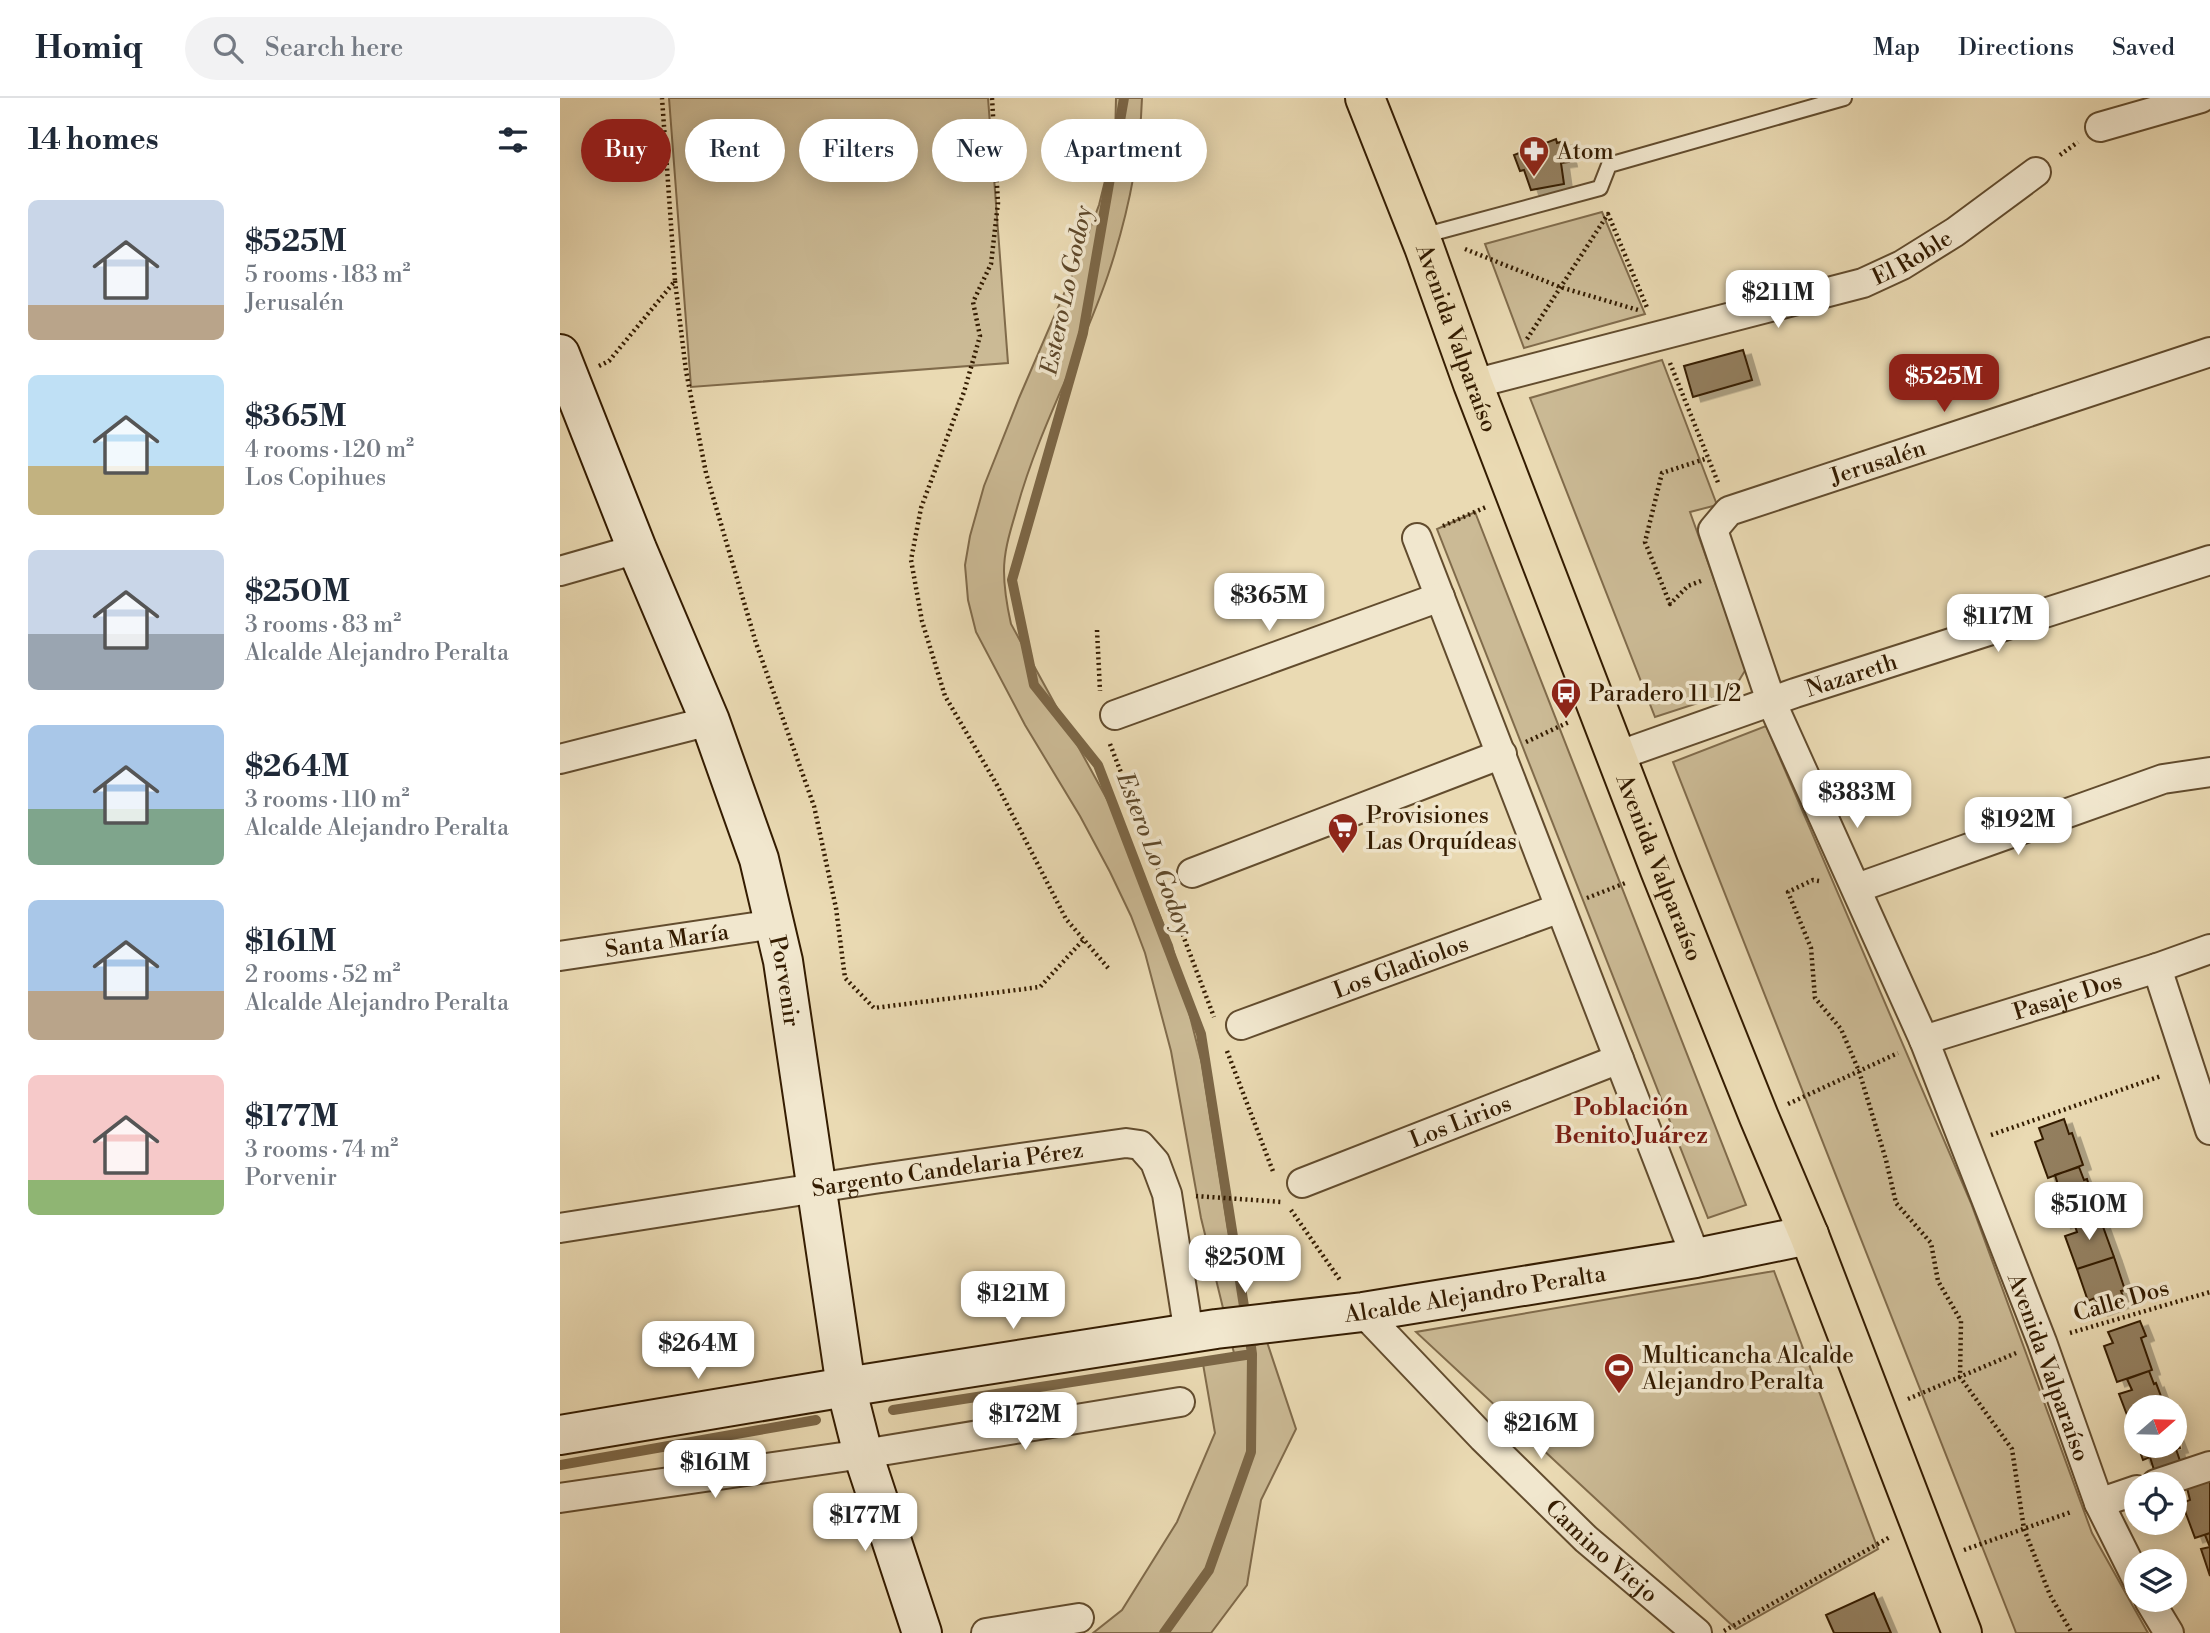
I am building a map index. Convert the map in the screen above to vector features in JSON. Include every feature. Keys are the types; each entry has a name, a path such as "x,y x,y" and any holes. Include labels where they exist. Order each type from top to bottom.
{"main road":[{"name":"Avenida Valparaíso","path":"1365,98 1660,870 1809,1236 1962,1633"}],"street":[{"path":"2100,127 2201,98"},
{"name":"El Roble","path":"1473,384 1863,283 1902,265 1955,232 2036,172"},
{"name":"Jerusalén","path":"1713,530 1729,512 2210,352"},
{"name":"Porvenir","path":"565,366 709,721 759,859 789,998 846,1387 863,1454 922,1633"},
{"name":"Avenida Valparaíso","path":"1713,530 1771,701 1924,1040 2042,1342 2099,1503 2124,1553"},
{"path":"1417,538 1696,1258"},
{"path":"560,571 637,549"},
{"name":"Nazareth","path":"1617,756 1771,701 2210,561"},
{"path":"1107,715 1440,597"},
{"path":"560,759 709,721"},
{"path":"1192,873 1502,754"},
{"path":"1857,888 2163,779 2210,772"},
{"name":"Los Gladiolos","path":"1227,1029 1560,908"},
{"name":"Santa María","path":"560,957 775,924"},
{"name":"Pasaje Dos","path":"1924,1040 2210,949"},
{"path":"2157,968 2210,1130"},
{"name":"Los Lirios","path":"1286,1188 1619,1059"},
{"name":"Sargento Candelaria Pérez","path":"560,1228 1126,1143 1140,1145 1155,1162 1167,1194 1202,1331"},
{"name":"Alcalde Alejandro Peralta","path":"560,1435 1202,1331 1363,1312 1696,1258 1809,1236"},
{"name":"Camino Viejo","path":"1363,1312 1483,1438 1586,1539 1697,1633"},
{"path":"560,1498 863,1454 1180,1402"},
{"path":"2187,1474 2210,1466"},
{"path":"2099,1503 2124,1494"},
{"path":"2156,1612 2169,1633"},
{"path":"986,1633 1079,1618"}],"lane":[{"path":"1420,237 1600,188 1609,165 1844,98"}],"path":[{"path":"662,98 675,281 686,371 706,473 756,643 814,806 836,908 845,978 874,1008 1040,987 1083,939"},
{"path":"992,98 998,204 991,264 973,302 980,336 964,392 921,508 911,560 922,621 945,696 997,785 1066,919 1109,968"},
{"path":"2036,172 2100,127"},
{"path":"1515,373 1519,351 1608,214 1650,314"},
{"path":"565,366 609,361 675,281"},
{"path":"1708,458 1662,473 1645,542 1670,604 1688,586 1727,572"},
{"path":"1417,538 1516,494"},
{"path":"1097,630 1107,715 1286,1188 1363,1312"},
{"path":"1502,754 1598,708"},
{"path":"1560,908 1660,870"},
{"path":"1857,888 1813,880 1788,892 1811,948 1815,998 1841,1028 1859,1071 1896,1203 1931,1243 1938,1280 1961,1321 1960,1377 2012,1449 2024,1529 2050,1595 2072,1633"},
{"path":"1759,1117 1924,1040"},
{"path":"1965,1143 2188,1067"},
{"path":"1167,1194 1286,1188"},
{"name":"Calle Dos","path":"1877,1413 2042,1342 2210,1292"},
{"path":"1934,1560 2099,1503"},
{"path":"1721,1633 1918,1521"}],"shaded area":[{"path":"669,98 988,98 990,119 932,119 932,182 994,182 1008,363 691,387"},
{"path":"1116,98 1142,98 1141,119 1116,119"},
{"path":"1105,182 1132,182 1127,210 1108,275 1026,478 1007,547 1004,563 1005,584 1011,624 1125,832 1172,945 1202,1064 1228,1229 1256,1345 1267,1342 1296,1429 1261,1500 1247,1585 1211,1633 1093,1633 1122,1610 1177,1522 1215,1433 1203,1364 1234,1353 1201,1218 1171,1051 1145,953 1110,872 1025,725 976,632 968,600 965,565 984,486 1099,205"},
{"path":"1602,212 1645,314 1524,348 1485,244"},
{"path":"1662,360 1717,505 1690,512 1746,669 1732,692 1655,717 1530,398"},
{"path":"1475,512 1746,1205 1708,1218 1437,529"},
{"path":"1766,726 1971,1203 2092,1533 2124,1590 2124,1612 2136,1612 2148,1633 2016,1633 1673,762"},
{"path":"1774,1271 1878,1549 1736,1629 1416,1332"}],"building":[{"path":"1556,139 1557,143 1564,141 1569,162 1561,163 1564,184 1531,190 1524,170 1520,171 1514,155"},
{"path":"1743,350 1752,380 1693,397 1684,366"},
{"path":"2064,1119 2083,1165 2048,1178 2035,1142 2043,1139 2039,1128"},
{"path":"2079,1167 2084,1180 2087,1179 2097,1212 2063,1224 2050,1188 2058,1185 2055,1175"},
{"path":"2095,1213 2114,1257 2077,1269 2065,1236 2077,1232 2073,1220"},
{"path":"2114,1257 2125,1290 2121,1291 2125,1302 2100,1311 2095,1298 2088,1301 2077,1269"},
{"path":"2140,1321 2146,1336 2141,1338 2152,1370 2117,1382 2104,1346 2113,1343 2108,1332"},
{"path":"2149,1371 2160,1395 2124,1395 2124,1407 2119,1394 2132,1390 2127,1379"},
{"path":"2150,1458 2179,1458 2180,1461 2154,1470"},
{"path":"2210,1480 2210,1533 2195,1538 2187,1516 2187,1501 2190,1500 2187,1488"},
{"path":"2210,1533 2210,1547 2205,1535"},
{"path":"2210,1547 2210,1576 2201,1549"},
{"path":"1874,1593 1891,1633 1834,1633 1826,1615"}],"waterway":[{"name":"Estero Lo Godoy","path":"1124,98 1083,333 1012,580 1034,685 1098,765 1201,1034 1246,1319"},
{"name":"Estero Lo Godoy","path":"1164,1633 1209,1570 1251,1452 1252,1354 1249,1333"},
{"path":"893,1410 1252,1354"},
{"path":"560,1465 816,1420"}],"place":[{"name":"Atom","path":"1534,178"},
{"name":"Paradero 11 1/2","path":"1566,720"},
{"name":"Provisiones Las Orquídeas","path":"1343,855"},
{"name":"Multicancha Alcalde Alejandro Peralta","path":"1619,1395"}],"district":[{"name":"Población Benito Juárez","path":"1631,1121"}]}
